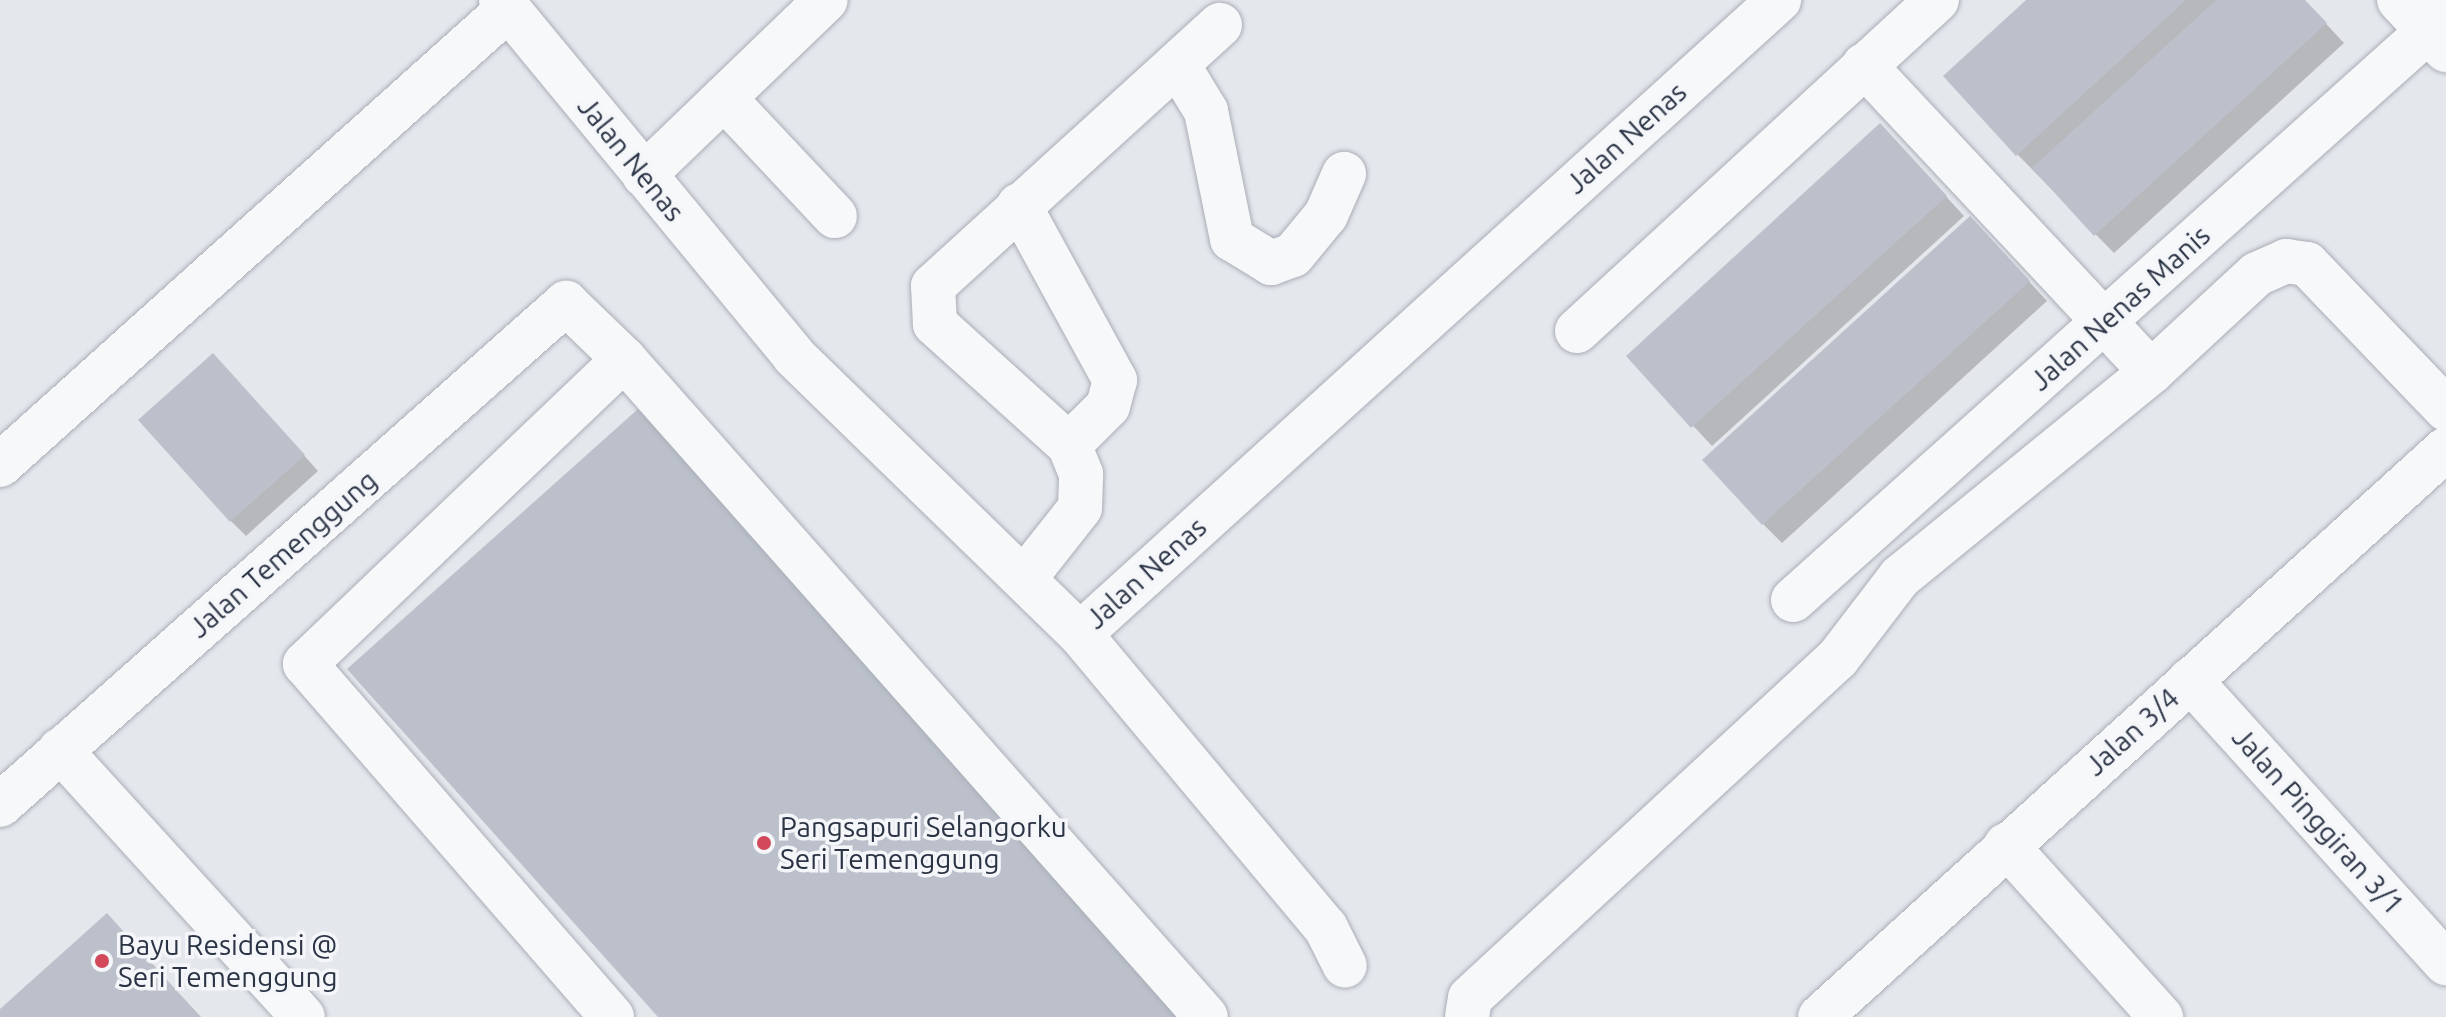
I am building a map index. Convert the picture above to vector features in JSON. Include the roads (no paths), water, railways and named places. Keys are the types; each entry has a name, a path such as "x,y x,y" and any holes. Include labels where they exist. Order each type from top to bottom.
{"street":[{"path":"644,175 826,0"},
{"name":"Jalan Nenas","path":"505,5 794,356 1080,634 1779,0"},
{"path":"1577,331 1937,0"},
{"path":"0,465 505,5"},
{"name":"Jalan Nenas Manis","path":"1793,600 2101,325 2430,24"},
{"path":"1024,579 1080,508 1081,474 1069,445 935,324 933,286 1220,25"},
{"path":"1178,65 1206,111 1232,239 1271,263 1293,255 1326,215 1344,174"},
{"path":"1864,65 2101,325 2151,372"},
{"path":"724,98 835,216"},
{"path":"1019,205 1115,380 1108,406 1069,445"},
{"path":"1467,1017 1470,998 1838,658 1900,577 2151,372 2257,274 2286,261 2307,264 2342,294 2446,409"},
{"name":"Jalan Temenggung","path":"0,805 566,303 624,359"},
{"path":"612,1017 305,664 624,359 1206,1017"},
{"name":"Jalan 3/4","path":"1820,1017 2190,680 2443,459"},
{"path":"1080,634 1326,928 1345,966"},
{"name":"Jalan Pinggiran 3/1","path":"2190,680 2446,963"},
{"path":"60,750 303,1017"},
{"path":"2006,845 2161,1017"}],"place":[{"name":"Pangsapuri Selangorku Seri Temenggung","path":"764,843"},
{"name":"Bayu Residensi @ Seri Temenggung","path":"102,961"}]}
